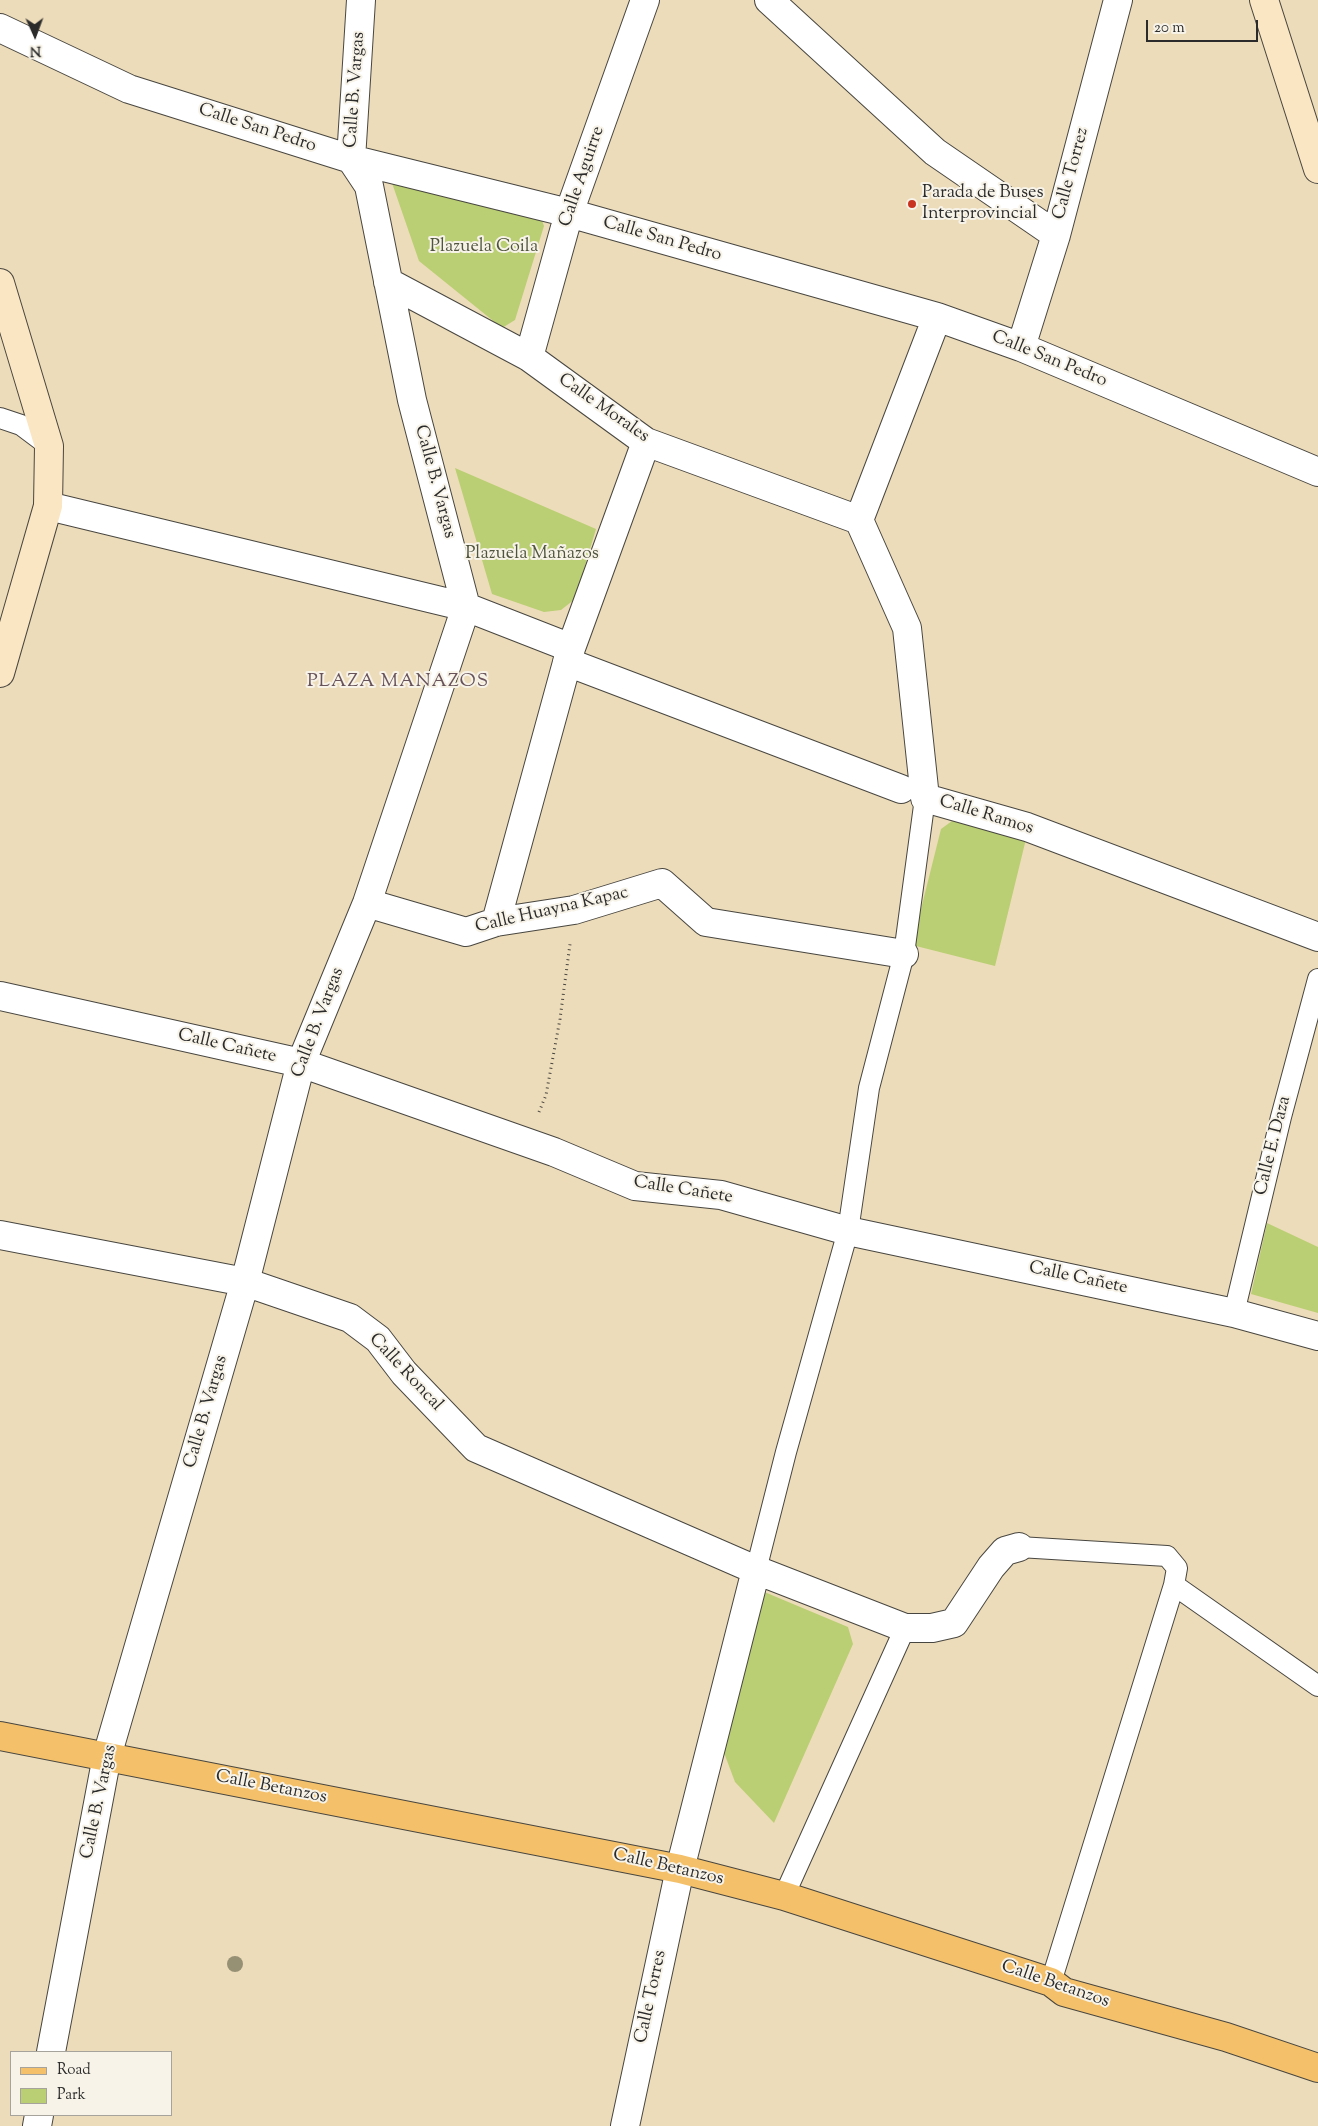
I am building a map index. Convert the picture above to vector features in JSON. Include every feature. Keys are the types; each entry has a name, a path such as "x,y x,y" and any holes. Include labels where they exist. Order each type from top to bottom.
{"main road":[{"path":"1264,0 1318,169"},
{"path":"0,282 49,446 48,506 0,673"},
{"name":"Calle Betanzos","path":"0,1736 680,1868 784,1896 1050,1982 1064,1992 1226,2037 1318,2068"}],"street":[{"name":"Calle B. Vargas","path":"51,2051 108,1756 244,1282 301,1063 366,903 466,607 412,400 369,186 351,159 361,0"},
{"name":"Calle Aguirre","path":"529,357 569,213 645,0"},
{"path":"770,0 935,152 1056,235"},
{"name":"Calle Torrez","path":"1021,347 1056,235 1118,0"},
{"name":"Calle San Pedro","path":"0,28 129,89 351,159 569,213 938,317 1021,347 1318,472"},
{"name":"Calle Morales","path":"388,282 529,357 646,442 859,520"},
{"path":"859,520 938,317"},
{"path":"496,922 569,655 646,442"},
{"name":"Calle Ramos","path":"48,506 466,607 569,655 913,793 1027,827 1318,937"},
{"name":"Calle Ramos","path":"859,520 907,628 913,793"},
{"name":"Calle Huayna Kapac","path":"366,903 466,932 496,922 574,910 662,883 706,922 904,954"},
{"name":"Calle Cañete","path":"0,996 301,1063 527,1143 635,1186 721,1195 848,1231 1234,1313 1318,1336"},
{"name":"Calle Roncal","path":"0,1235 244,1282 350,1318 378,1339 404,1373 476,1448 756,1570 905,1628"},
{"path":"905,1628 932,1628 954,1623 990,1567 1005,1551 1019,1547"},
{"name":"Calle Torres","path":"624,2126 680,1868 756,1570"}],"lane":[{"path":"0,418 21,425 49,446"},
{"path":"756,1570 786,1452 848,1231 869,1088 904,954 913,793"},
{"name":"Calle E. Daza","path":"1234,1313 1281,1117 1318,979"},
{"path":"1019,1547 1167,1556 1177,1568 1174,1585 1050,1982"},
{"path":"1174,1585 1318,1686"},
{"path":"784,1896 905,1628"}],"path":[{"path":"527,1143 546,1095 560,1019 574,910"}],"green space":[{"name":"Plazuela Coila","path":"392,183 539,212 544,226 515,320 502,328 419,261"},
{"name":"Plazuela Mañazos","path":"455,468 596,529 575,599 561,610 544,612 492,594"},
{"path":"952,821 1026,839 995,966 912,945 941,829"},
{"path":"1267,1223 1318,1247 1318,1313 1251,1294"},
{"path":"762,1591 848,1627 853,1644 774,1823 735,1782 714,1726"}],"place":[{"name":"Parada de Buses Interprovincial","path":"912,204"}],"district":[{"name":"PLAZA MANAZOS","path":"398,683"}]}
